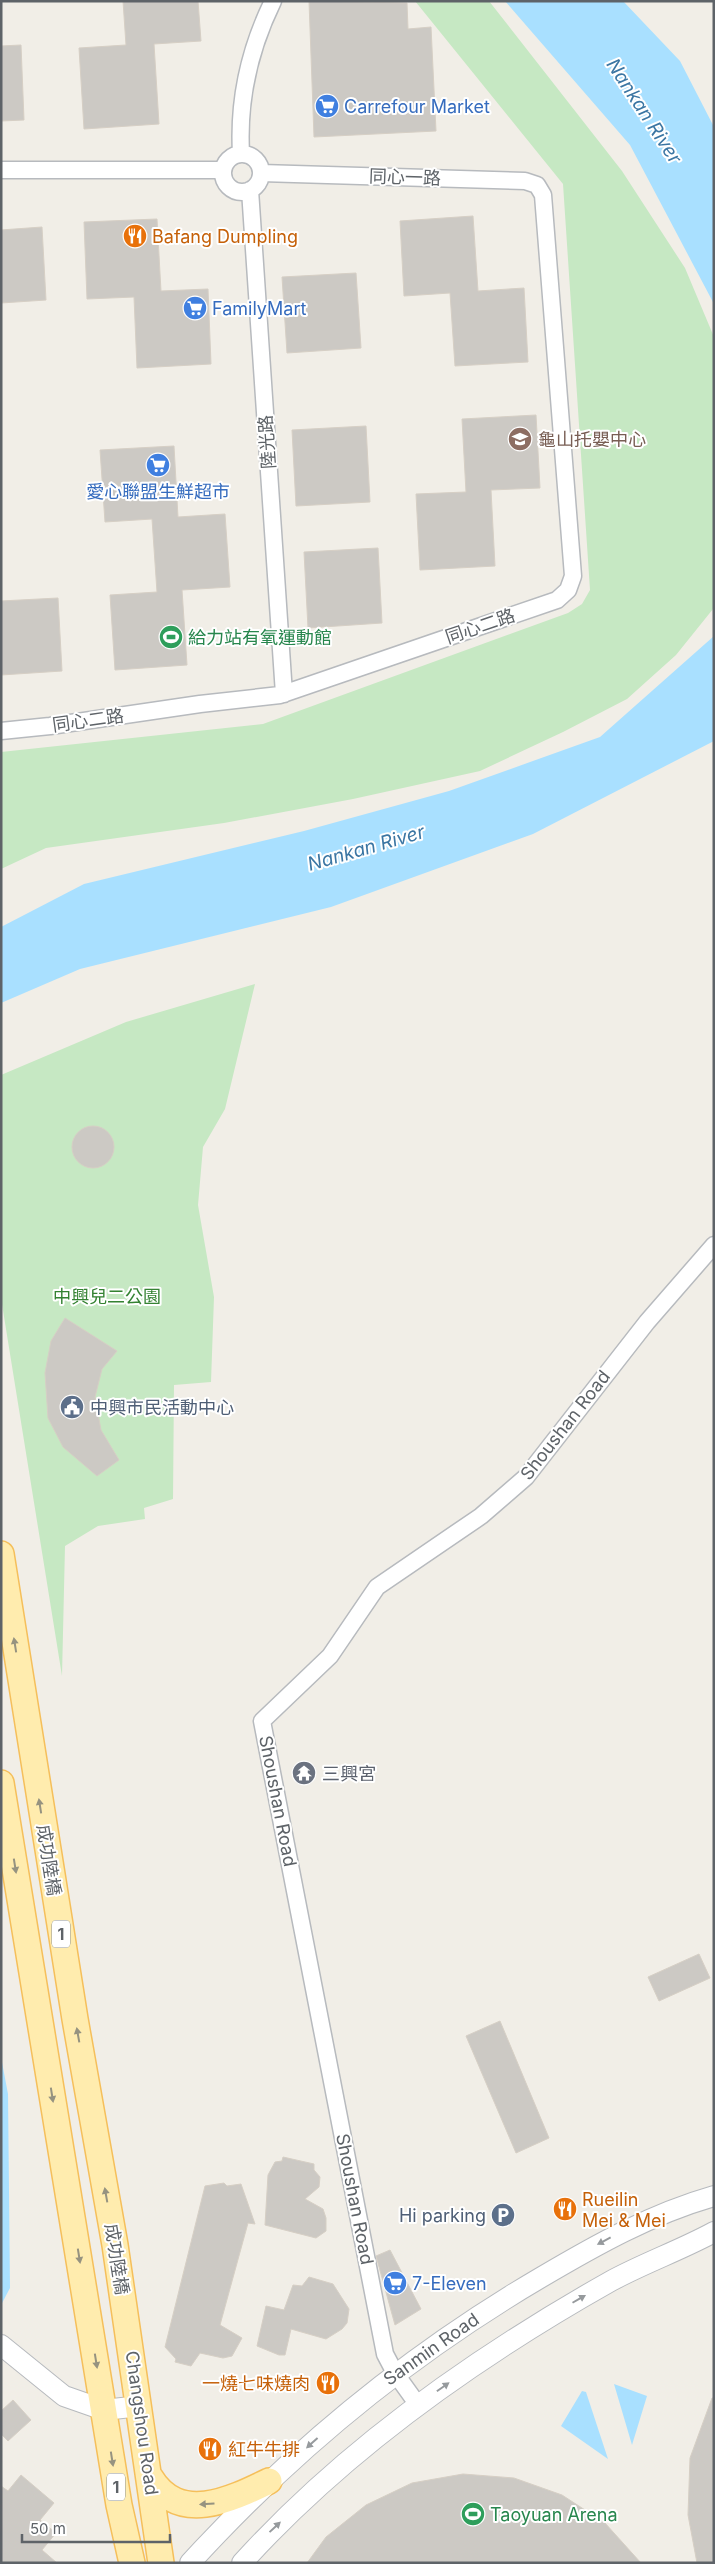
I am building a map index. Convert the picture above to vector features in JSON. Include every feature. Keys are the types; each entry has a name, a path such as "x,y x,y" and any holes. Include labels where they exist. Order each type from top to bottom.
{"main road":[{"name":"成功陸橋","path":"1,1554 41,1809 126,2312"},
{"name":"成功陸橋","path":"1,1783 88,2313"},
{"name":"Changshou Road","path":"126,2312 161,2563"},
{"name":"Changshou Road","path":"88,2313 132,2563"},
{"path":"150,2477 157,2489 170,2499 192,2505 215,2503 235,2498 269,2481"}],"street":[{"path":"241,154 243,97 248,65 255,40 273,1"},
{"path":"241,154 252,157 257,161 261,173 258,183 247,191 233,190 228,186 225,182 223,170 227,160 241,154"},
{"path":"1,170 223,170"},
{"name":"同心一路","path":"261,173 525,181 536,185 544,195"},
{"name":"陸光路","path":"247,191 282,694"},
{"name":"同心二路","path":"1,731 282,694 557,600 568,590 573,576 544,195"},
{"name":"Shoushan Road","path":"418,2405 394,2373 385,2354 262,1721 330,1656 377,1587 482,1516 526,1477 647,1322 714,1245"},
{"name":"Sanmin Road","path":"190,2563 269,2481 394,2373 498,2302 584,2252 633,2226 688,2203 714,2196"},
{"path":"242,2563 268,2534 327,2479 418,2405 513,2340 573,2303 614,2280 714,2232"},
{"path":"1,2345 64,2396 104,2410 140,2406"}],"green space":[{"path":"415,1 489,1 622,171 685,268 714,337 713,609 676,655 627,699 480,771 353,799 224,823 46,848 1,869 1,752 263,724 568,613 582,604 590,590 563,184"},
{"name":"中興兒二公園","path":"255,984 225,1109 203,1147 198,1205 214,1297 211,1382 174,1385 173,1499 144,1508 145,1519 98,1526 65,1546 62,1676 1,1298 1,1075 126,1022"}],"water":[{"name":"Nankan River","path":"505,1 623,1 680,61 714,127 714,304 630,145"},
{"name":"Nankan River","path":"714,636 714,741 533,834 331,907 80,969 1,1003 1,927 84,884 304,831 449,791 600,737"},
{"path":"1,2057 8,2094 10,2288 1,2305"},
{"path":"614,2384 647,2396 632,2445"},
{"path":"582,2391 586,2392 608,2459 561,2426"}],"building":[{"path":"123,1 198,1 201,41 154,44 159,124 84,129 79,48 126,45"},
{"path":"309,1 407,3 408,29 431,27 436,131 314,137"},
{"path":"21,45 24,120 1,121 1,46"},
{"path":"473,216 478,291 524,288 528,362 455,366 450,293 404,296 400,221"},
{"path":"157,219 161,291 208,289 211,364 137,368 134,297 87,299 84,222"},
{"path":"42,227 46,300 1,303 1,230"},
{"path":"356,273 361,348 287,353 282,277"},
{"path":"536,415 540,488 491,490 495,566 420,570 416,494 466,492 462,419"},
{"path":"366,426 370,502 296,506 292,430"},
{"path":"174,446 178,517 225,514 230,587 182,590 187,665 115,670 110,595 157,592 152,519 105,522 100,450"},
{"path":"378,548 382,623 308,628 304,552"},
{"path":"58,598 62,671 1,675 1,601"},
{"path":"97,1126 105,1129 111,1135 114,1147 111,1159 105,1165 89,1168 81,1165 75,1159 72,1143 75,1135 81,1129"},
{"name":"中興市民活動中心","path":"65,1318 117,1351 102,1369 95,1397 101,1430 119,1460 97,1476 63,1447 48,1418 45,1373 51,1341"},
{"path":"699,1954 710,1978 659,2001 648,1977"},
{"path":"500,2021 549,2138 516,2153 466,2036"},
{"path":"283,2157 314,2164 314,2170 320,2177 319,2187 305,2199 323,2209 326,2218 326,2231 316,2238 265,2225 268,2175 275,2162 282,2161"},
{"path":"224,2183 227,2186 241,2184 255,2224 248,2223 220,2325 242,2338 232,2356 223,2358 200,2353 191,2366 175,2362 176,2359 165,2347 205,2186"},
{"name":"7-Eleven","path":"390,2250 421,2309 395,2325 376,2256"},
{"path":"309,2277 333,2284 349,2309 347,2323 342,2329 326,2339 291,2329 285,2355 279,2355 257,2346 266,2306 284,2310 293,2285 302,2286"},
{"path":"712,2398 714,2398 714,2563 697,2563 688,2515 690,2458"},
{"path":"13,2400 31,2420 8,2441 1,2434 1,2411"},
{"name":"Taoyuan Arena","path":"463,2474 514,2478 562,2495 605,2523 641,2563 307,2563 326,2537 366,2505 412,2483"},
{"path":"21,2475 54,2503 40,2520 56,2533 42,2550 57,2563 1,2563 1,2486 8,2491"}],"place":[{"name":"Carrefour Market","path":"327,106"},
{"name":"Bafang Dumpling","path":"135,236"},
{"name":"FamilyMart","path":"195,308"},
{"name":"龜山托嬰中心","path":"520,439"},
{"name":"愛心聯盟生鮮超市","path":"158,465"},
{"name":"給力站有氧運動館","path":"171,637"},
{"name":"中興市民活動中心","path":"72,1407"},
{"name":"三興宮","path":"304,1773"},
{"name":"Rueilin Mei & Mei","path":"565,2209"},
{"name":"Hi parking","path":"503,2215"},
{"name":"7-Eleven","path":"395,2283"},
{"name":"一燒七味燒肉","path":"328,2383"},
{"name":"紅牛牛排","path":"210,2449"},
{"name":"Taoyuan Arena","path":"473,2514"}]}
